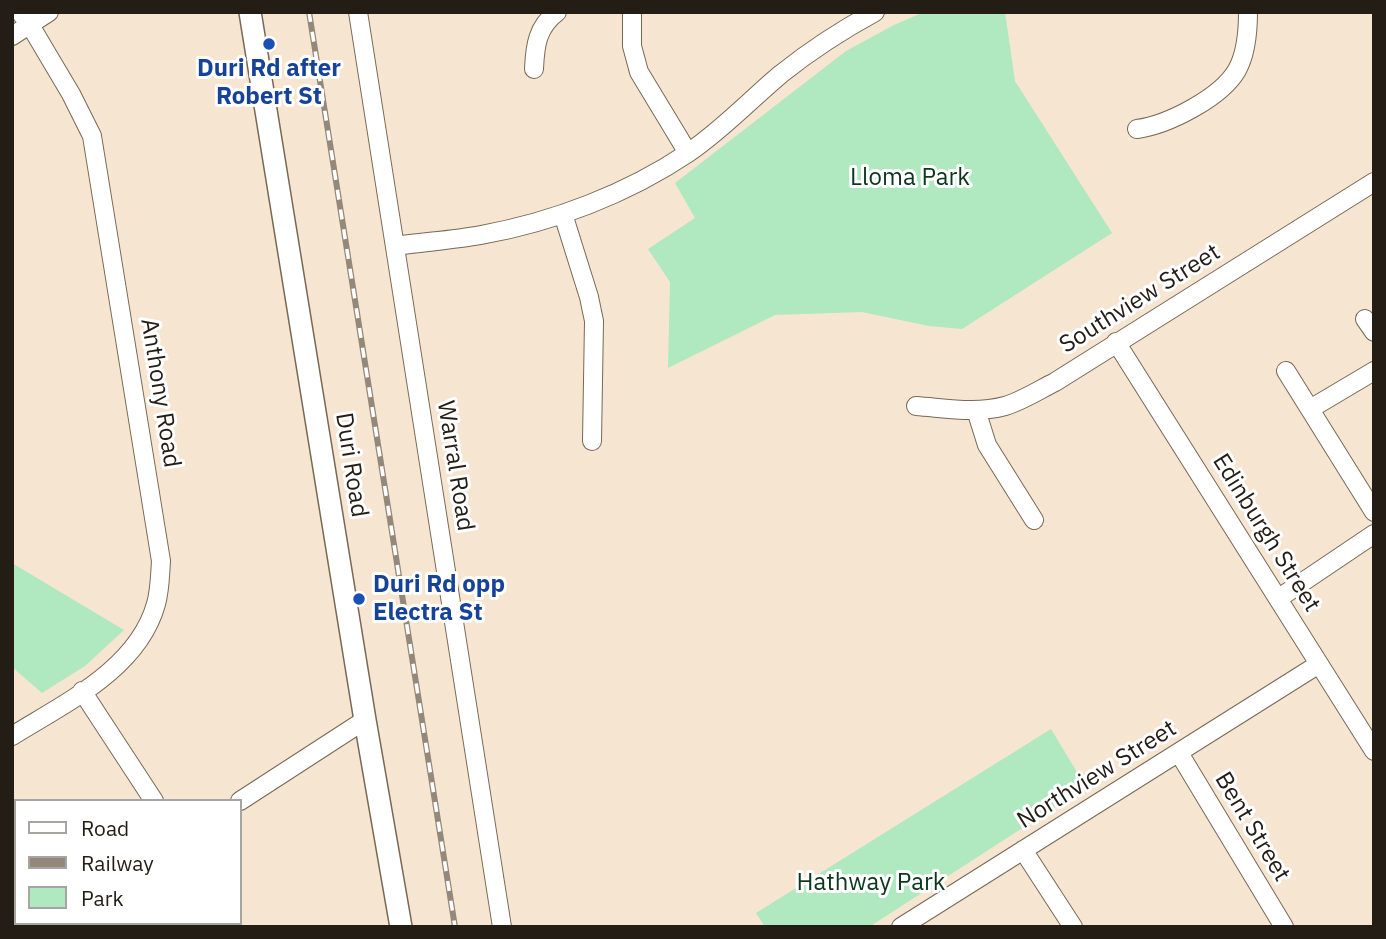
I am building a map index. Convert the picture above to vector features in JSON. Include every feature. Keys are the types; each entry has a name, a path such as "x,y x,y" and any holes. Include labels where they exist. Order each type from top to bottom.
{"main road":[{"name":"Duri Road","path":"250,12 401,927"}],"street":[{"path":"12,36 25,19 49,12"},
{"name":"Warral Road","path":"358,12 502,927"},
{"path":"534,69 540,32 545,22 556,12"},
{"path":"632,12 632,46 639,72 688,153"},
{"path":"396,246 482,235 563,214 626,189 688,153 733,118 780,74 836,33 875,12"},
{"path":"1137,129 1166,122 1227,83 1237,70 1244,50 1248,12"},
{"name":"Anthony Road","path":"12,736 82,691 119,663 136,644 156,604 160,545 92,136 71,94 25,19"},
{"name":"Southview Street","path":"916,406 976,410 1005,406 1027,397 1374,182"},
{"path":"563,214 594,321 592,441"},
{"name":"Edinburgh Street","path":"1116,342 1374,751"},
{"path":"1310,409 1374,370"},
{"path":"1286,371 1374,512"},
{"path":"976,410 987,445 1034,520"},
{"path":"1279,598 1374,534"},
{"name":"Northview Street","path":"901,927 1319,664"},
{"path":"82,691 153,799"},
{"path":"242,800 365,720"},
{"name":"Bent Street","path":"1179,753 1284,927"},
{"path":"1023,850 1073,927"}],"green space":[{"name":"Lloma Park","path":"924,12 1005,12 1015,81 1112,233 962,329 929,326 862,312 775,315 668,368 670,282 648,249 695,218 675,183 846,51"},
{"path":"12,563 124,630 85,666 42,693 12,667"},
{"name":"Hathway Park","path":"1051,729 1086,787 869,927 765,927 756,913"}],"railway":[{"path":"309,12 455,927"}],"place":[{"name":"Duri Rd after Robert St","path":"269,44"},
{"name":"Duri Rd opp Electra St","path":"359,599"}]}
